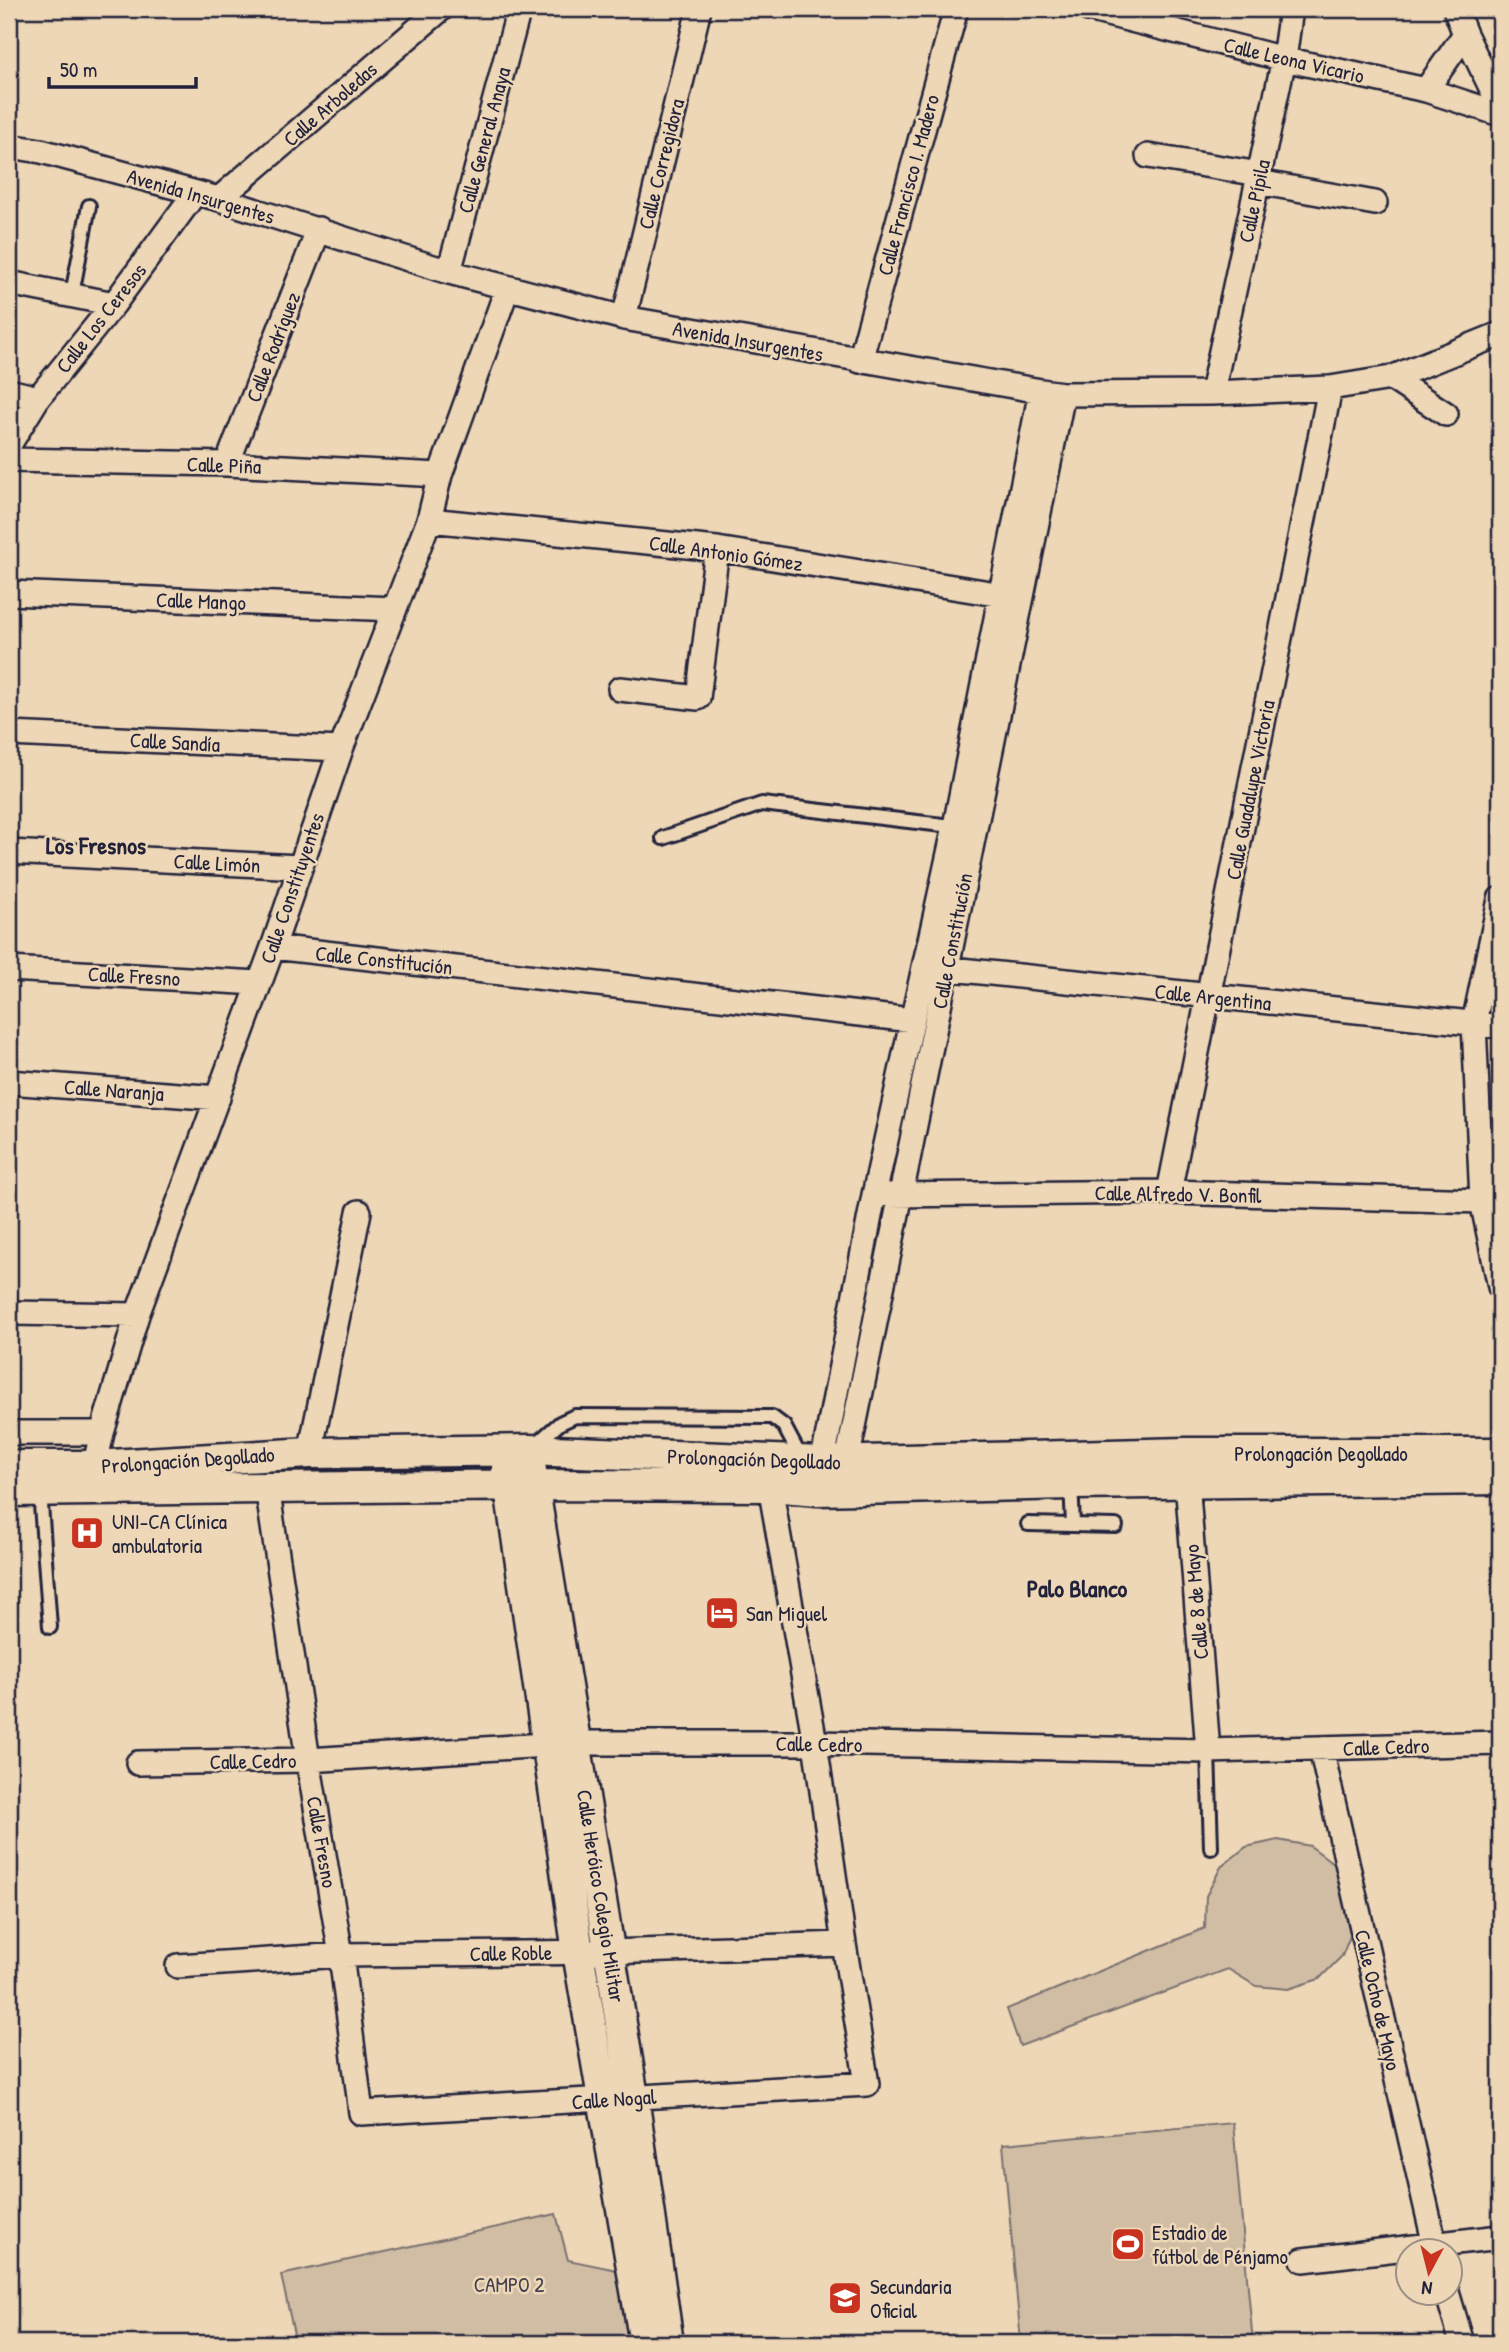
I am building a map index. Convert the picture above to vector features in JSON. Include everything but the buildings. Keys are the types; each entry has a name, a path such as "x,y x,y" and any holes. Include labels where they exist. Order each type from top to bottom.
{"street":[{"name":"Calle Arboledas","path":"219,199 441,9"},
{"name":"Calle General Anaya","path":"449,272 519,9"},
{"name":"Calle Corregidora","path":"624,318 699,9"},
{"name":"Calle Francisco I. Madero","path":"860,360 956,9"},
{"name":"Calle Leona Vicario","path":"1087,9 1284,59 1426,90 1500,114"},
{"name":"Calle Pípila","path":"1213,393 1284,59 1290,9"},
{"path":"1455,9 1500,106"},
{"path":"1426,90 1465,34"},
{"name":"Avenida Insurgentes","path":"9,146 219,199 449,272 624,318 1052,392 1213,393 1330,388 1391,378 1500,334"},
{"path":"1148,156 1375,203"},
{"name":"Calle Los Ceresos","path":"9,445 37,398 114,304 195,193"},
{"name":"Calle Rodríguez","path":"227,464 319,229"},
{"path":"9,283 114,304"},
{"name":"Calle Constituyentes","path":"92,1479 102,1433 137,1315 273,947 341,749 429,520 440,475 507,289"},
{"path":"1391,378 1446,414"},
{"name":"Calle Guadalupe Victoria","path":"1169,1192 1330,388"},
{"path":"9,391 37,398"},
{"name":"Calle Constitución","path":"826,1473 901,1196 935,968 1052,392"},
{"name":"Calle Piña","path":"9,460 227,464 440,475"},
{"name":"Calle Antonio Gómez","path":"429,520 717,550 1011,597"},
{"path":"620,689 698,698 717,550"},
{"name":"Calle Mango","path":"9,593 394,609"},
{"name":"Calle Sandía","path":"9,734 341,749"},
{"name":"Calle Limón","path":"9,852 299,867"},
{"path":"1500,899 1475,1023 1500,1287"},
{"name":"Calle Constitución","path":"273,947 912,1020"},
{"name":"Calle Constitución","path":"826,1473 874,1195 912,1020 935,968"},
{"name":"Calle Argentina","path":"935,968 1500,1026"},
{"name":"Calle Fresno","path":"9,969 260,983"},
{"name":"Calle Naranja","path":"9,1082 218,1098"},
{"name":"Calle Alfredo V. Bonfil","path":"874,1195 1169,1192 1491,1203"},
{"path":"310,1452 359,1212"},
{"path":"9,1313 137,1315"},
{"path":"9,1433 102,1433"},
{"name":"Prolongación Degollado","path":"9,1491 40,1491 92,1479 310,1452 517,1450 826,1473 1071,1483 1500,1479"},
{"name":"Calle Heróico Colegio Militar","path":"517,1450 562,1745 609,1952 668,2343"},
{"name":"Prolongación Degollado","path":"9,1465 92,1479 267,1487 770,1486 826,1473 1186,1453 1500,1452"},
{"name":"Calle 8 de Mayo","path":"1186,1453 1186,1483 1208,1751"},
{"path":"770,1486 815,1743 844,1944"},
{"name":"Calle Fresno","path":"267,1487 308,1760 341,1955 361,2113"},
{"name":"Calle Cedro","path":"138,1763 308,1760 562,1745 815,1743 1208,1751 1500,1743"},
{"name":"Calle Heróico Colegio Militar","path":"562,1745 578,1952 645,2343"},
{"name":"Calle Ocho de Mayo","path":"1321,1749 1432,2236"},
{"name":"Calle Roble","path":"178,1966 341,1955 609,1952 844,1944"},
{"name":"Calle Nogal","path":"361,2113 867,2084 844,1944"},
{"path":"1464,2243 1500,2237"},
{"path":"1303,2260 1394,2251"},
{"path":"1451,2306 1462,2343"}],"lane":[{"path":"72,294 89,206"},
{"path":"663,838 762,804 965,827"},
{"path":"517,1450 575,1416 772,1417 784,1426 826,1473"},
{"path":"1071,1483 1073,1524"},
{"path":"40,1491 50,1627"},
{"path":"1028,1524 1116,1526"},
{"path":"1208,1751 1210,1848"}],"green space":[{"path":"1278,1840 1310,1846 1336,1865 1354,1926 1342,1956 1319,1979 1288,1989 1256,1986 1228,1969 1020,2046 1007,2009 1205,1928 1206,1896 1221,1867 1246,1847"},
{"name":"Estadio de fútbol de Pénjamo","path":"1233,2123 1253,2343 1021,2343 1003,2144"},
{"name":"CAMPO 2","path":"556,2214 568,2260 627,2272 636,2343 296,2343 281,2275"}],"place":[{"name":"UNI-CA Clínica ambulatoria","path":"87,1533"},
{"name":"San Miguel","path":"722,1613"},
{"name":"Estadio de fútbol de Pénjamo","path":"1128,2244"},
{"name":"Secundaria Oficial","path":"845,2298"}],"district":[{"name":"Los Fresnos","path":"96,845"},
{"name":"Palo Blanco","path":"1077,1588"}]}
